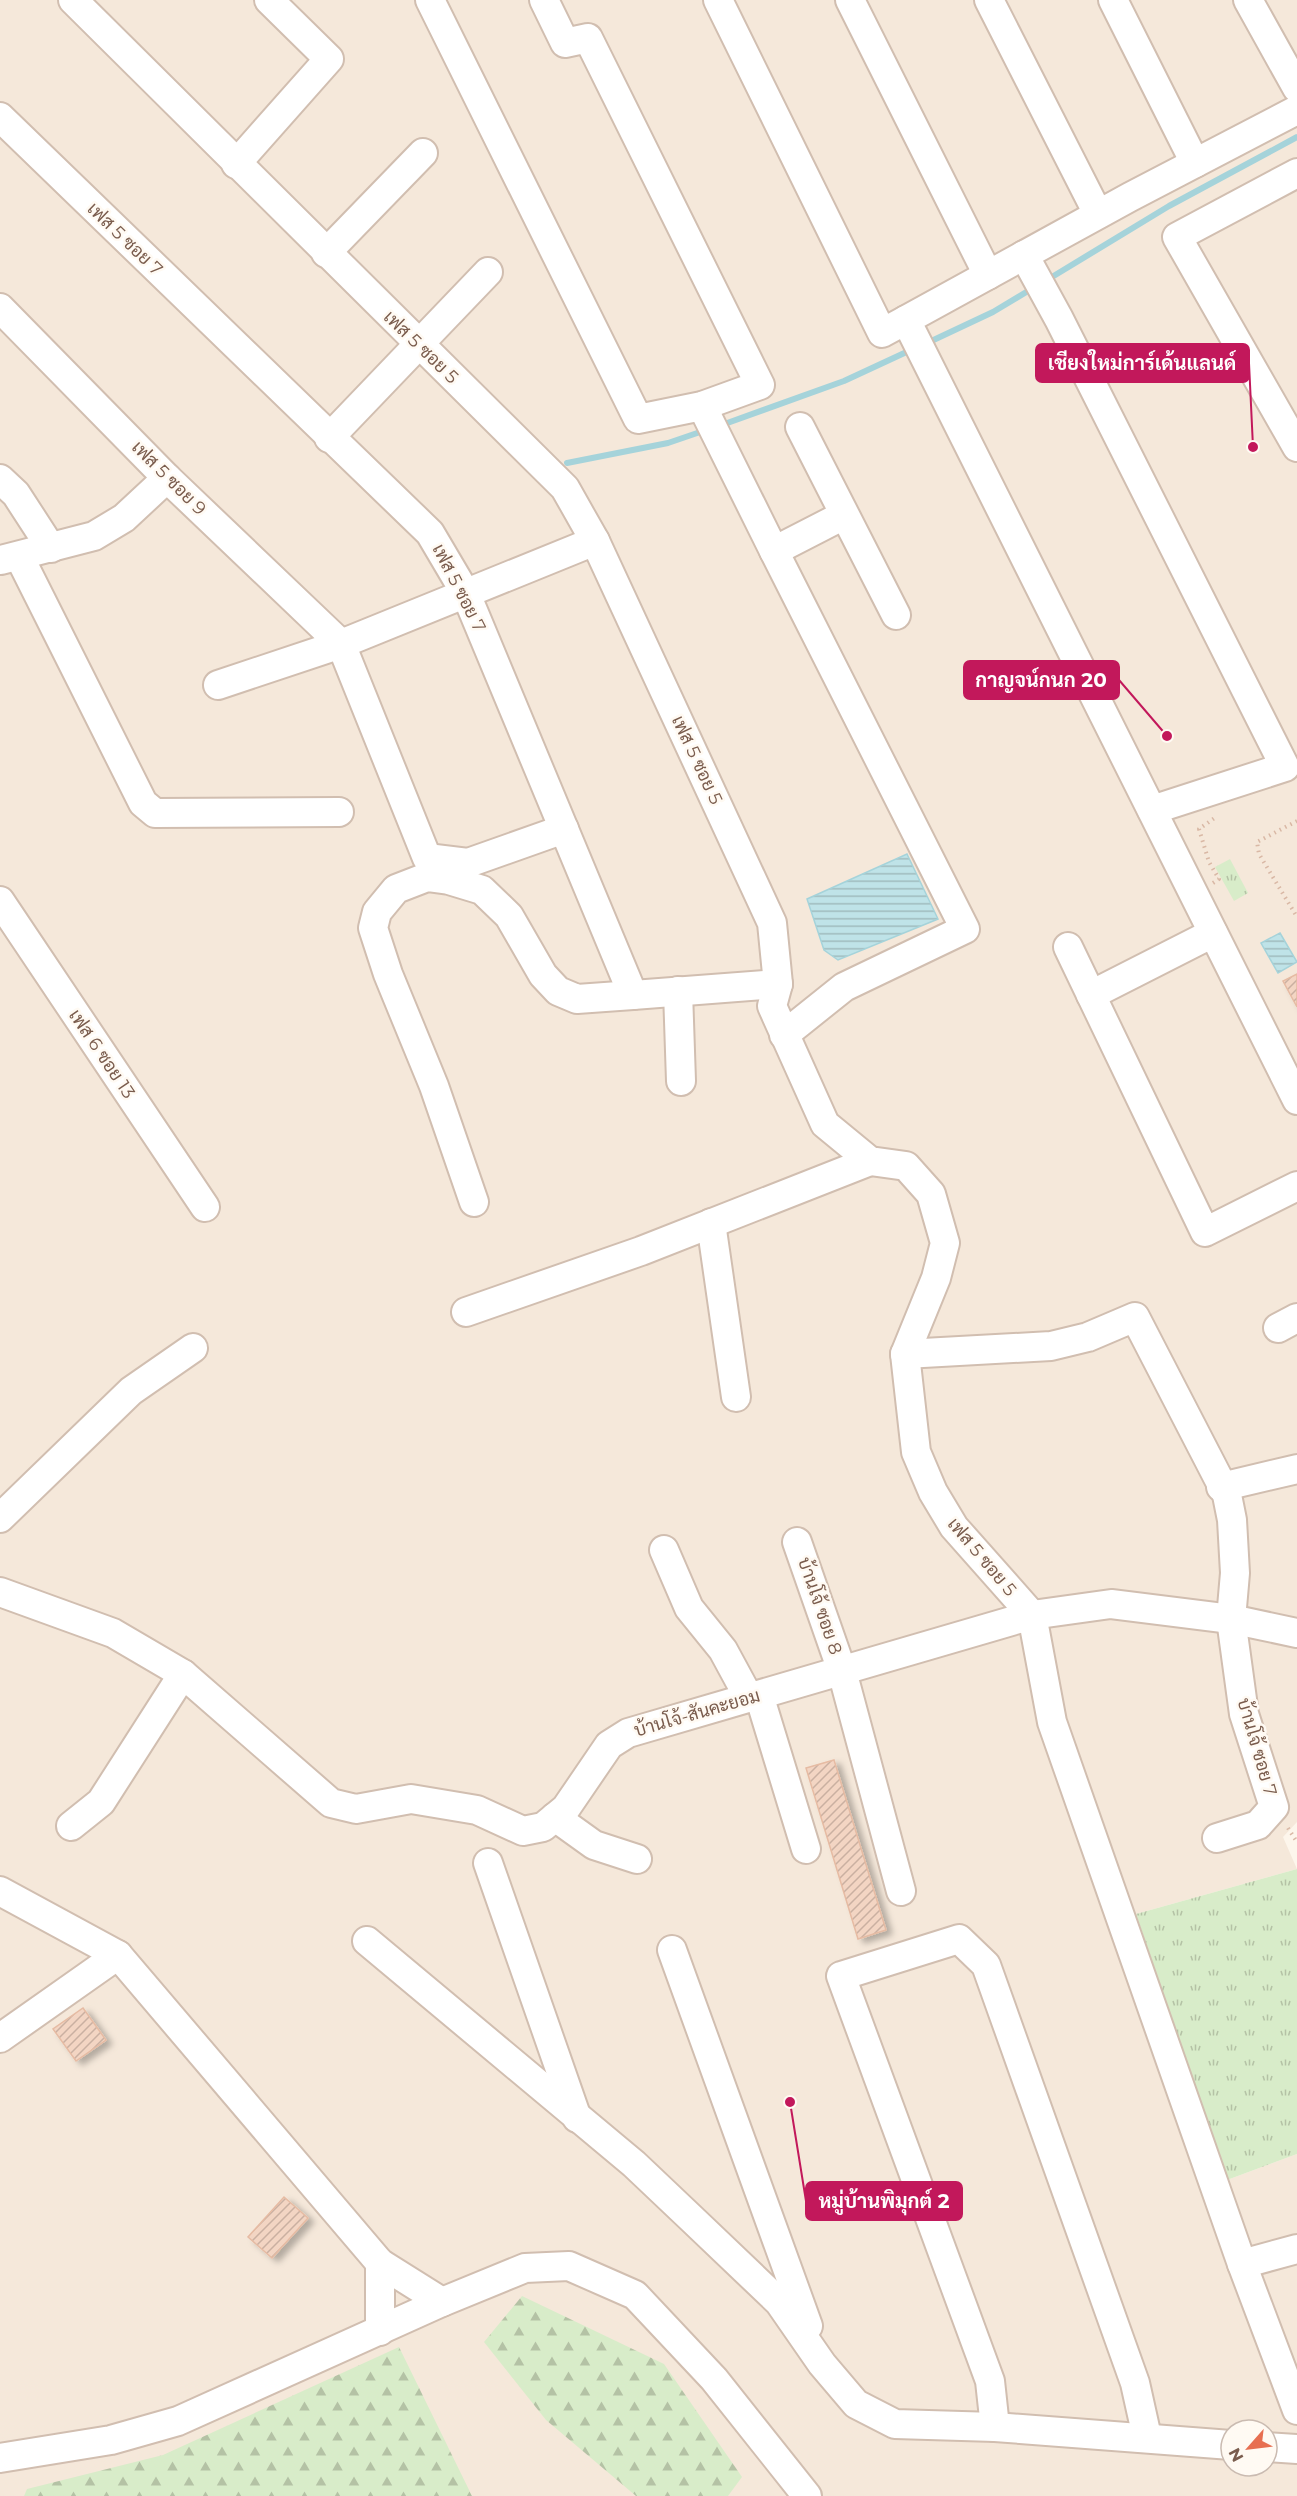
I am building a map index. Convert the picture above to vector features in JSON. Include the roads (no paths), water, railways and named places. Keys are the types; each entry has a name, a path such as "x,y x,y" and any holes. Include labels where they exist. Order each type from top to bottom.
{"street":[{"name":"เฟส 5 ซอย 5","path":"73,0 326,254 565,488 595,541 772,923 778,984 772,1006 825,1124 870,1161 906,1166 931,1194 945,1243 936,1278 905,1354 916,1452 933,1492 954,1527 1032,1615"},
{"path":"236,164 329,59 269,0"},
{"path":"430,0 639,419 702,406 760,385 588,38 565,43 544,0"},
{"path":"718,0 882,333 916,338 988,275 1034,273 1098,214 1297,110"},
{"path":"850,0 988,275"},
{"path":"989,0 1098,214"},
{"path":"1113,0 1195,163"},
{"path":"1248,0 1297,88"},
{"name":"เฟส 5 ซอย 7","path":"0,117 329,438 430,533 466,594 633,995"},
{"path":"326,254 423,153"},
{"path":"1295,179 1177,237 1297,447"},
{"path":"329,438 488,272"},
{"path":"1034,273 1286,767 1152,810"},
{"name":"เฟส 5 ซอย 9","path":"0,308 167,478 341,644"},
{"path":"916,338 1213,933 1288,1059 1297,1100"},
{"path":"702,406 965,928 844,987 784,1035"},
{"path":"800,427 896,615"},
{"path":"167,478 124,518 94,536 9,558 143,803 154,813 339,812"},
{"path":"0,479 16,494 51,548"},
{"path":"774,551 844,515"},
{"path":"218,685 341,644 595,541"},
{"path":"341,644 428,858 468,863 564,829"},
{"path":"474,1202 434,1086 388,974 373,927 377,912 396,889 427,877 449,880 482,890 509,916 543,975 558,990 577,999 778,984"},
{"name":"เฟส 6 ซอย 13","path":"0,901 205,1207"},
{"path":"1091,996 1213,933"},
{"path":"1068,947 1205,1232 1297,1186"},
{"path":"678,991 681,1082"},
{"path":"466,1312 711,1223 870,1161"},
{"path":"711,1223 736,1397"},
{"path":"905,1354 1051,1346 1088,1337 1135,1317 1227,1495 1232,1520 1235,1573 1231,1619"},
{"path":"0,1518 131,1391 193,1348"},
{"path":"1221,1486 1297,1469"},
{"name":"บ้านโจ้ ซอย 8","path":"797,1542 842,1671 901,1891"},
{"path":"664,1550 689,1608 723,1650 754,1696 806,1849"},
{"name":"บ้านโจ้-สันคะยอม","path":"0,1592 112,1633 183,1674 331,1803 356,1809 411,1799 477,1810 523,1831 543,1827 566,1808 609,1746 628,1733 1032,1615 1111,1604 1231,1619 1297,1633"},
{"path":"1032,1615 1052,1722 1242,2264 1297,2410"},
{"name":"บ้านโจ้ ซอย 7","path":"1217,1838 1258,1825 1274,1807 1244,1714 1231,1619"},
{"path":"71,1826 101,1802 183,1674"},
{"path":"555,1817 594,1845 637,1859"},
{"path":"488,1863 577,2118"},
{"path":"0,1891 118,1954 380,2263 442,2302"},
{"path":"995,2427 990,2381 841,1976 959,1939 986,1965 1135,2383 1146,2437"},
{"path":"367,1941 634,2164 779,2302 822,2364 856,2404 895,2424 995,2427 1219,2444"},
{"path":"672,1950 822,2364"},
{"path":"0,2038 118,1954"},
{"path":"1242,2264 1297,2249"},
{"path":"380,2263 380,2331"},
{"path":"0,2458 111,2440 178,2421 442,2302 525,2268 569,2266 635,2295 714,2379 807,2496"},
{"path":"1279,2448 1297,2449"}],"water":[{"path":"907,854 938,919 838,960 824,950 807,899"},
{"path":"1280,933 1297,962 1278,973 1261,943"}],"waterway":[{"path":"1047,280 1169,206 1297,137"},
{"path":"925,344 993,312 1033,288"},
{"path":"719,426 844,381 913,349"},
{"path":"567,463 668,443 706,430"}],"place":[{"name":"เชียงใหม่การ์เด้นแลนด์","path":"1253,447"},
{"name":"กาญจน์กนก 20","path":"1167,736"},
{"name":"หมู่บ้านพิมุกต์ 2","path":"790,2102"}]}
